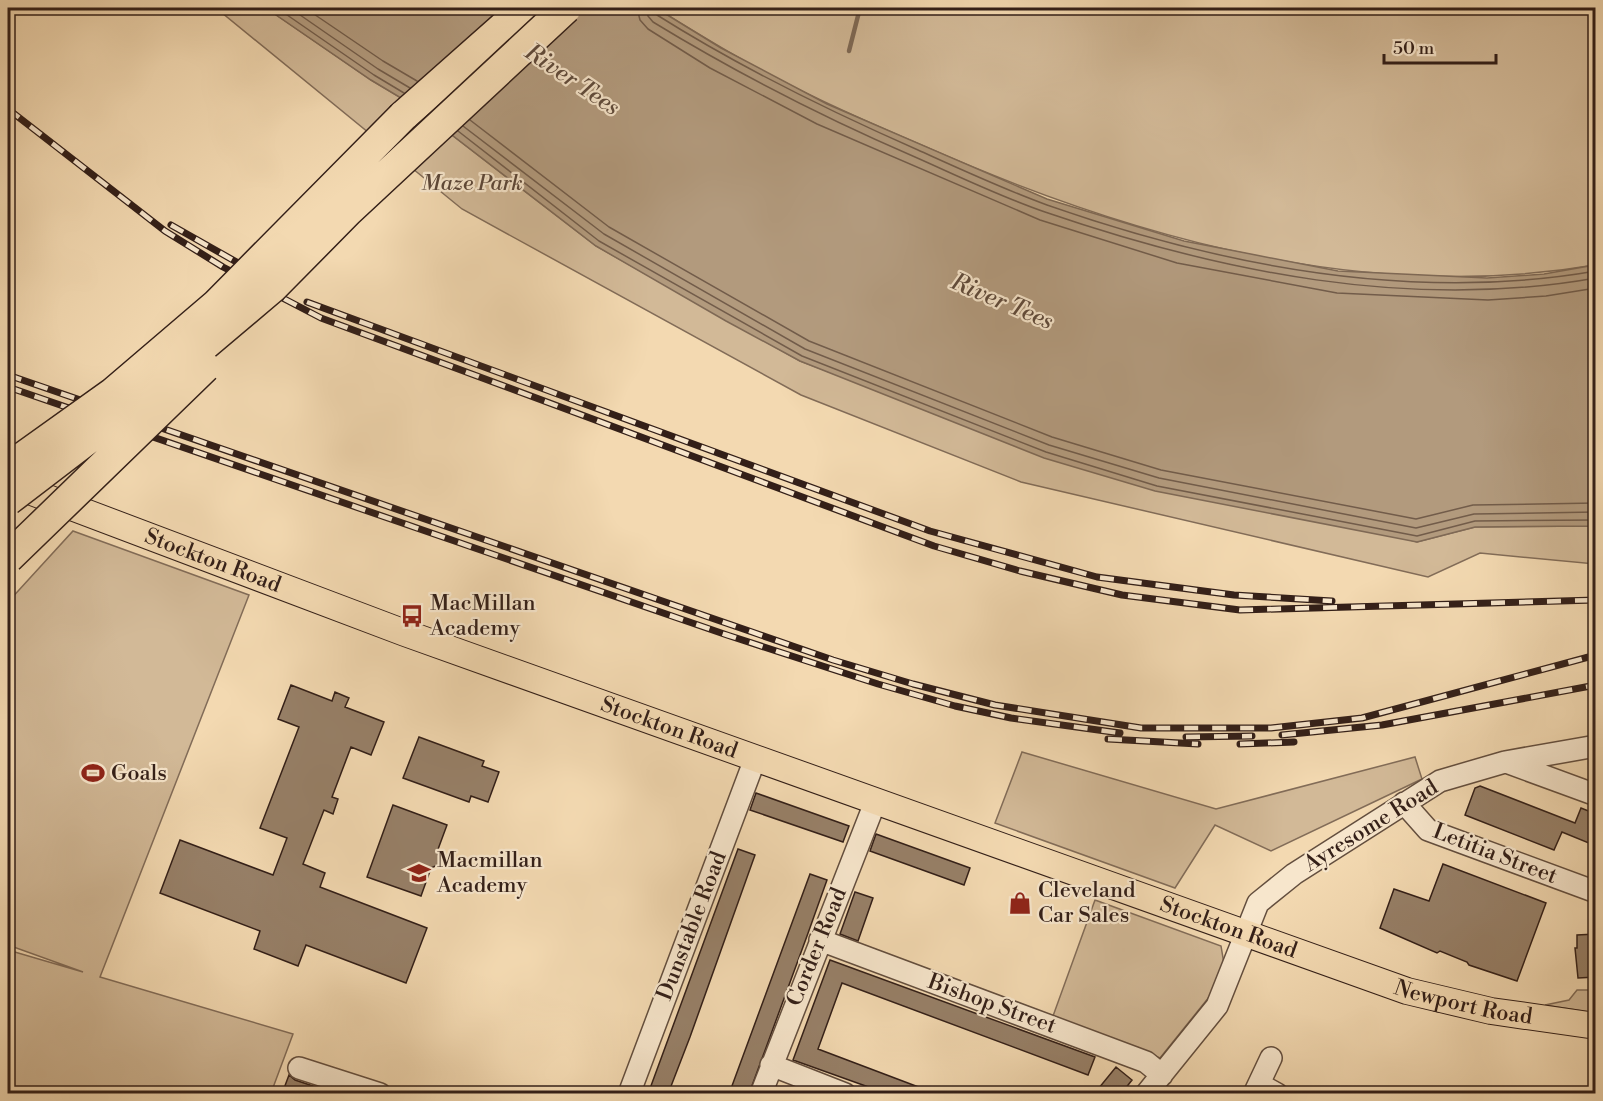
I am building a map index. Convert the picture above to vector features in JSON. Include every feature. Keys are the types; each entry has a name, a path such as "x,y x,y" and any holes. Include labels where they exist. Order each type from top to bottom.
{"highway":[{"path":"8,468 113,393 216,305 403,116 525,8"},
{"path":"8,500 144,396 273,287 348,211 566,8"},
{"path":"8,558 229,343 273,287"}],"main road":[{"name":"Stockton Road","path":"8,483 416,636 1334,966"},
{"name":"Newport Road","path":"1334,966 1407,991 1491,1011 1596,1026"}],"street":[{"name":"Ayresome Road","path":"1146,1094 1217,1006 1258,903 1294,874 1440,781 1505,762 1596,746"},
{"name":"Dunstable Road","path":"629,1094 755,759"},
{"path":"1505,762 1596,795"},
{"name":"Corder Road","path":"760,1094 876,800"},
{"name":"Letitia Street","path":"1404,803 1428,830 1596,892"},
{"name":"Bishop Street","path":"820,940 1146,1062 1162,1075"},
{"path":"1263,1090 1271,1058"},
{"path":"771,1065 845,1094"},
{"path":"299,1068 380,1094"}],"green space":[{"name":"Maze Park","path":"216,8 266,8 371,80 413,105 596,246 800,361 883,392 1417,542 1475,527 1595,526 1595,564 1480,553 1428,577 1021,482 801,395 462,209"},
{"path":"656,8 1595,8 1595,265 1509,275 1423,276 1338,269 1253,255 1169,235 1086,210 1005,180 868,122 757,68"},
{"name":"Goals","path":"73,531 249,595 100,977 293,1034 271,1093 8,1093 8,950 83,972 8,945 8,602"},
{"path":"1022,752 1216,809 1415,757 1422,779 1271,851 1215,825 1175,888 995,823"},
{"path":"1095,900 1221,946 1226,976 1160,1058 1053,1016"},
{"path":"1577,990 1595,990 1595,1013 1545,1005 1569,1000"}],"water":[{"name":"River Tees","path":"266,8 656,8 721,48 827,104 1047,199 1184,241 1338,271 1487,278 1544,274 1595,265 1595,526 1475,527 1417,542 1155,491 1044,458 800,361 596,246 413,105 371,80"}],"building":[{"path":"291,685 332,701 335,692 349,698 345,707 384,722 371,755 351,747 332,797 338,799 333,814 324,810 303,864 325,873 320,887 427,928 406,983 306,945 298,966 254,949 260,931 160,893 180,840 273,875 287,838 260,828 299,727 278,719"},
{"path":"419,737 484,761 482,766 499,772 488,802 471,796 469,802 403,778"},
{"path":"1480,786 1575,823 1581,808 1596,814 1596,846 1562,832 1554,850 1465,815 1475,788"},
{"path":"756,793 849,826 843,842 750,810"},
{"path":"393,805 447,825 437,852 442,863 431,868 421,896 367,877"},
{"path":"876,834 970,868 964,885 870,851"},
{"path":"738,849 755,855 690,1037 668,1094 648,1094"},
{"path":"1443,864 1546,903 1517,981 1469,965 1467,962 1440,951 1437,953 1380,928 1394,889 1429,901"},
{"path":"810,874 827,880 749,1094 729,1094"},
{"path":"855,892 873,898 858,941 840,934"},
{"path":"1596,934 1596,977 1578,978 1575,948 1577,948 1577,935"},
{"path":"830,960 1095,1057 1088,1075 842,983 818,1049 937,1094 888,1094 793,1060"},
{"path":"1116,1067 1132,1080 1121,1094 1094,1094"},
{"path":"289,1075 295,1080 337,1094 290,1094 283,1091"}],"waterway":[{"path":"849,51 860,8"}],"railway":[{"path":"8,109 165,231 223,267 321,318 934,546 1020,571 1122,595 1240,610 1596,600"},
{"path":"171,225 286,290"},
{"path":"307,302 930,531 1097,577 1234,595 1332,601"},
{"path":"8,375 833,660 995,705 1141,728 1271,728 1362,718 1596,655"},
{"path":"8,387 727,635 878,684 955,706 1011,718 1120,733"},
{"path":"1282,735 1382,725 1596,685"},
{"path":"1186,737 1252,736"},
{"path":"1108,739 1198,744"},
{"path":"1240,744 1294,742"}],"place":[{"name":"MacMillan Academy","path":"412,616"},
{"name":"Goals","path":"93,773"},
{"name":"Macmillan Academy","path":"419,873"},
{"name":"Cleveland Car Sales","path":"1020,903"}]}
